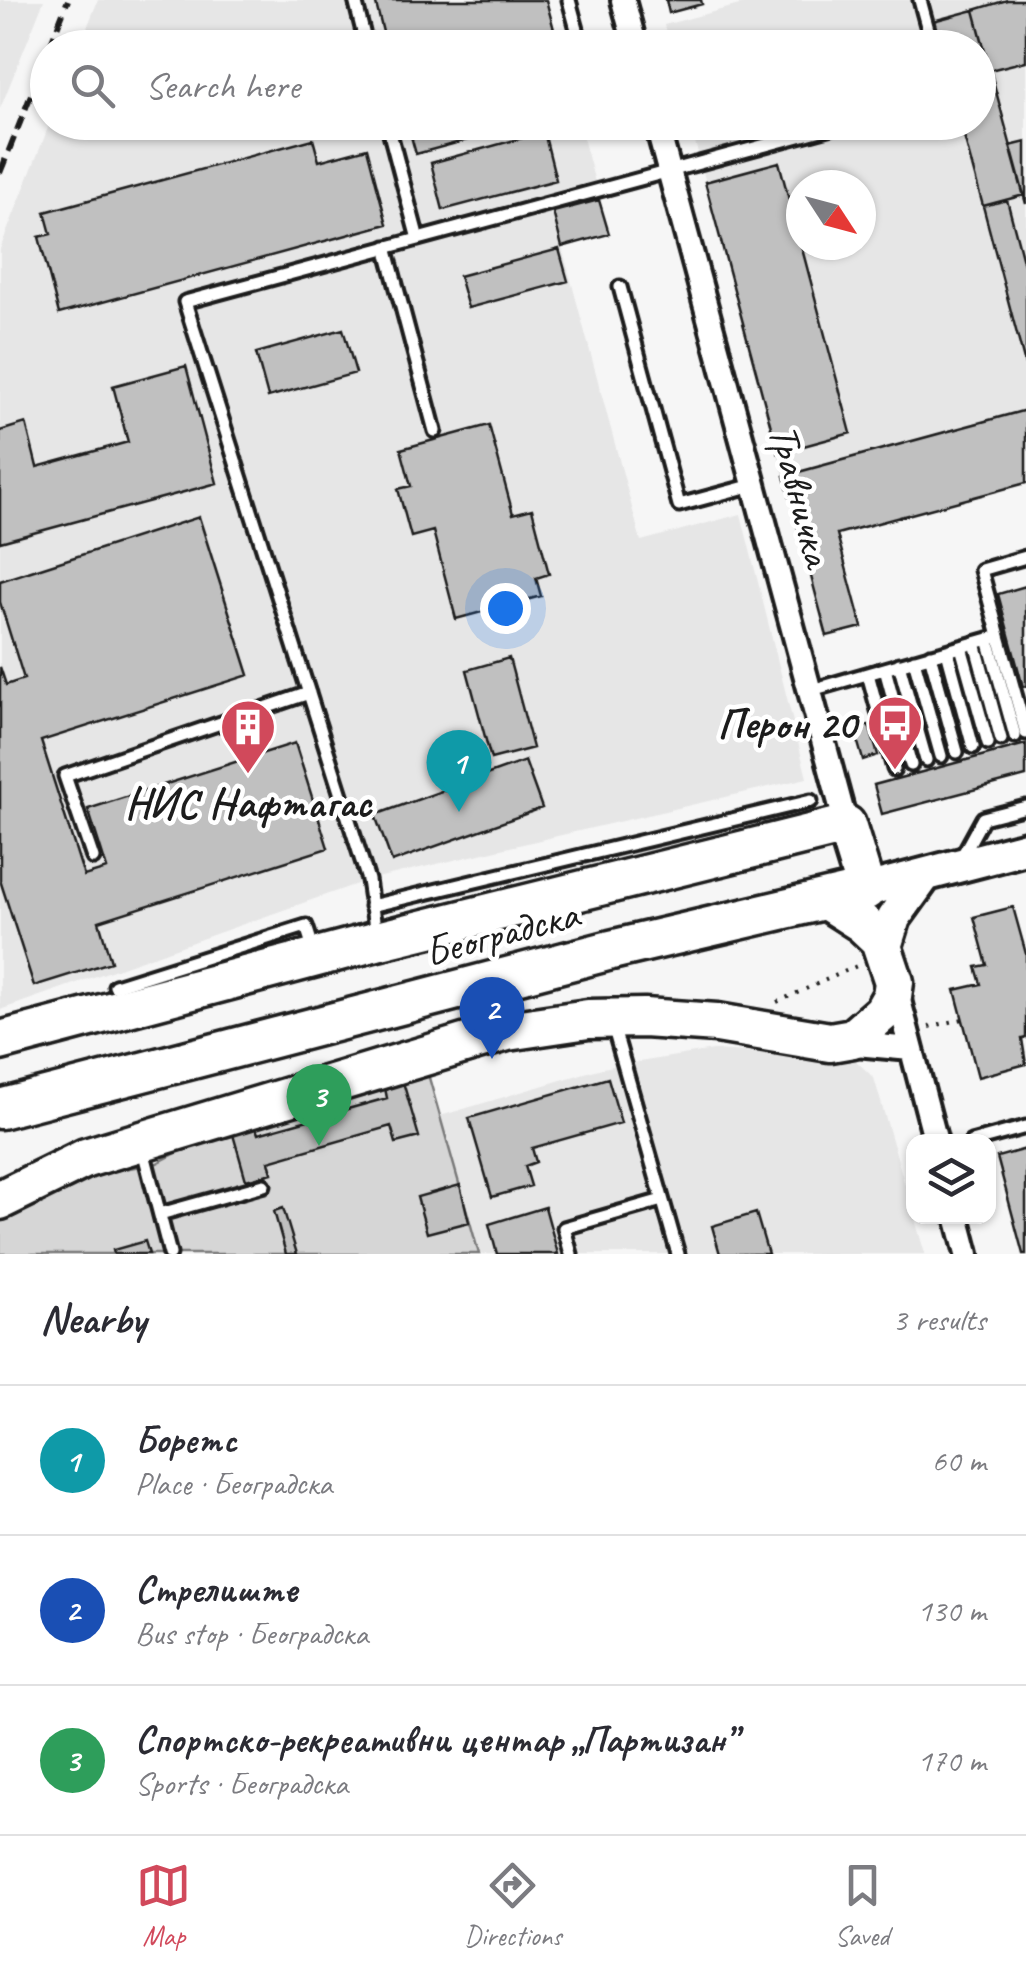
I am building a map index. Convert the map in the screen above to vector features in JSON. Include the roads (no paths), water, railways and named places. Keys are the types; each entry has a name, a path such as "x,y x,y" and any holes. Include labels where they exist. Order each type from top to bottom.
{"main road":[{"name":"Травничка","path":"846,825 866,890"},
{"path":"0,1041 316,957 374,924 846,825"},
{"name":"Београдска","path":"0,1108 611,950 1026,848"},
{"path":"0,1200 86,1158 507,1031 611,1019 717,1023 840,1042 853,1038 875,1021 888,1004 894,918 940,871"},
{"path":"826,900 862,923 890,965"}],"street":[{"path":"623,0 631,30"},
{"name":"Травничка","path":"661,140 846,825"},
{"path":"890,965 934,1134"},
{"path":"840,1042 909,1041"},
{"path":"959,1224 967,1254"}],"lane":[{"path":"354,0 362,30"},
{"path":"569,0 577,30"},
{"path":"920,0 928,30"},
{"path":"392,140 418,239"},
{"path":"786,140 185,302 368,880 374,924 811,800"},
{"path":"386,248 435,431"},
{"path":"620,287 679,505 752,485"},
{"path":"1007,738 981,641 981,570 1026,557"},
{"path":"808,692 981,641"},
{"path":"981,641 1007,738"},
{"path":"947,651 973,747"},
{"path":"930,656 957,752"},
{"path":"914,660 941,756"},
{"path":"899,664 926,760"},
{"path":"884,669 911,765"},
{"path":"868,674 894,769"},
{"path":"93,858 66,776 309,693"},
{"path":"940,871 982,818 1026,806"},
{"path":"115,986 306,926 316,957"},
{"path":"611,1019 678,1254"},
{"path":"996,1135 1026,1127"},
{"path":"141,1142 170,1254"},
{"path":"160,1214 264,1185"},
{"path":"572,1254 564,1228 662,1200"}],"railway":[{"path":"56,30 68,0"},
{"path":"0,173 30,97"}],"place":[{"name":"Перон 20","path":"895,772"},
{"name":"НИС Нафтагас","path":"248,776"},
{"name":"Боретс","path":"459,812"},
{"name":"Стрелиште","path":"492,1059"},
{"name":"Спортско-рекреативни центар „Партизан”","path":"319,1146"}]}
